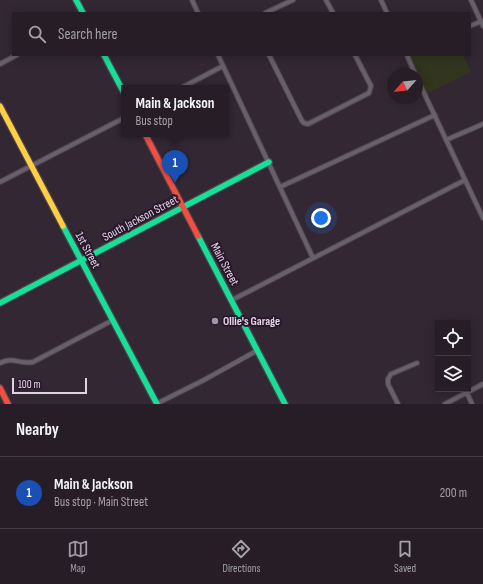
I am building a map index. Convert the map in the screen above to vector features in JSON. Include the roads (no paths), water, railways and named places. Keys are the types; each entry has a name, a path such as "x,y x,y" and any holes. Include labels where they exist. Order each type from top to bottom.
{"street":[{"path":"76,0 82,12"},
{"path":"192,0 198,12"},
{"path":"326,0 332,12"},
{"path":"381,0 387,12"},
{"path":"471,0 482,22 471,26"},
{"path":"267,12 290,1"},
{"path":"0,64 15,56"},
{"path":"105,56 121,87"},
{"path":"218,56 313,258"},
{"path":"270,56 304,124 308,124 369,93 371,86 356,56"},
{"path":"407,56 412,68"},
{"path":"187,85 223,66"},
{"path":"423,90 483,218"},
{"name":"1st Street","path":"0,106 82,260 156,404"},
{"path":"280,186 435,115"},
{"path":"0,182 121,120"},
{"path":"446,140 483,124"},
{"name":"Main Street","path":"147,137 285,404"},
{"name":"South Jackson Street","path":"0,303 269,162"},
{"path":"232,300 465,180"},
{"path":"0,363 10,360 27,364 33,362 113,320"},
{"path":"156,404 204,380 258,350"},
{"path":"398,404 388,384 388,379 391,374 417,363"},
{"path":"445,404 483,384"},
{"path":"0,388 8,404"},
{"path":"467,393 472,404"}],"place":[{"name":"Main & Jackson","path":"175,183"},
{"name":"Ollie's Garage","path":"215,321"}]}
